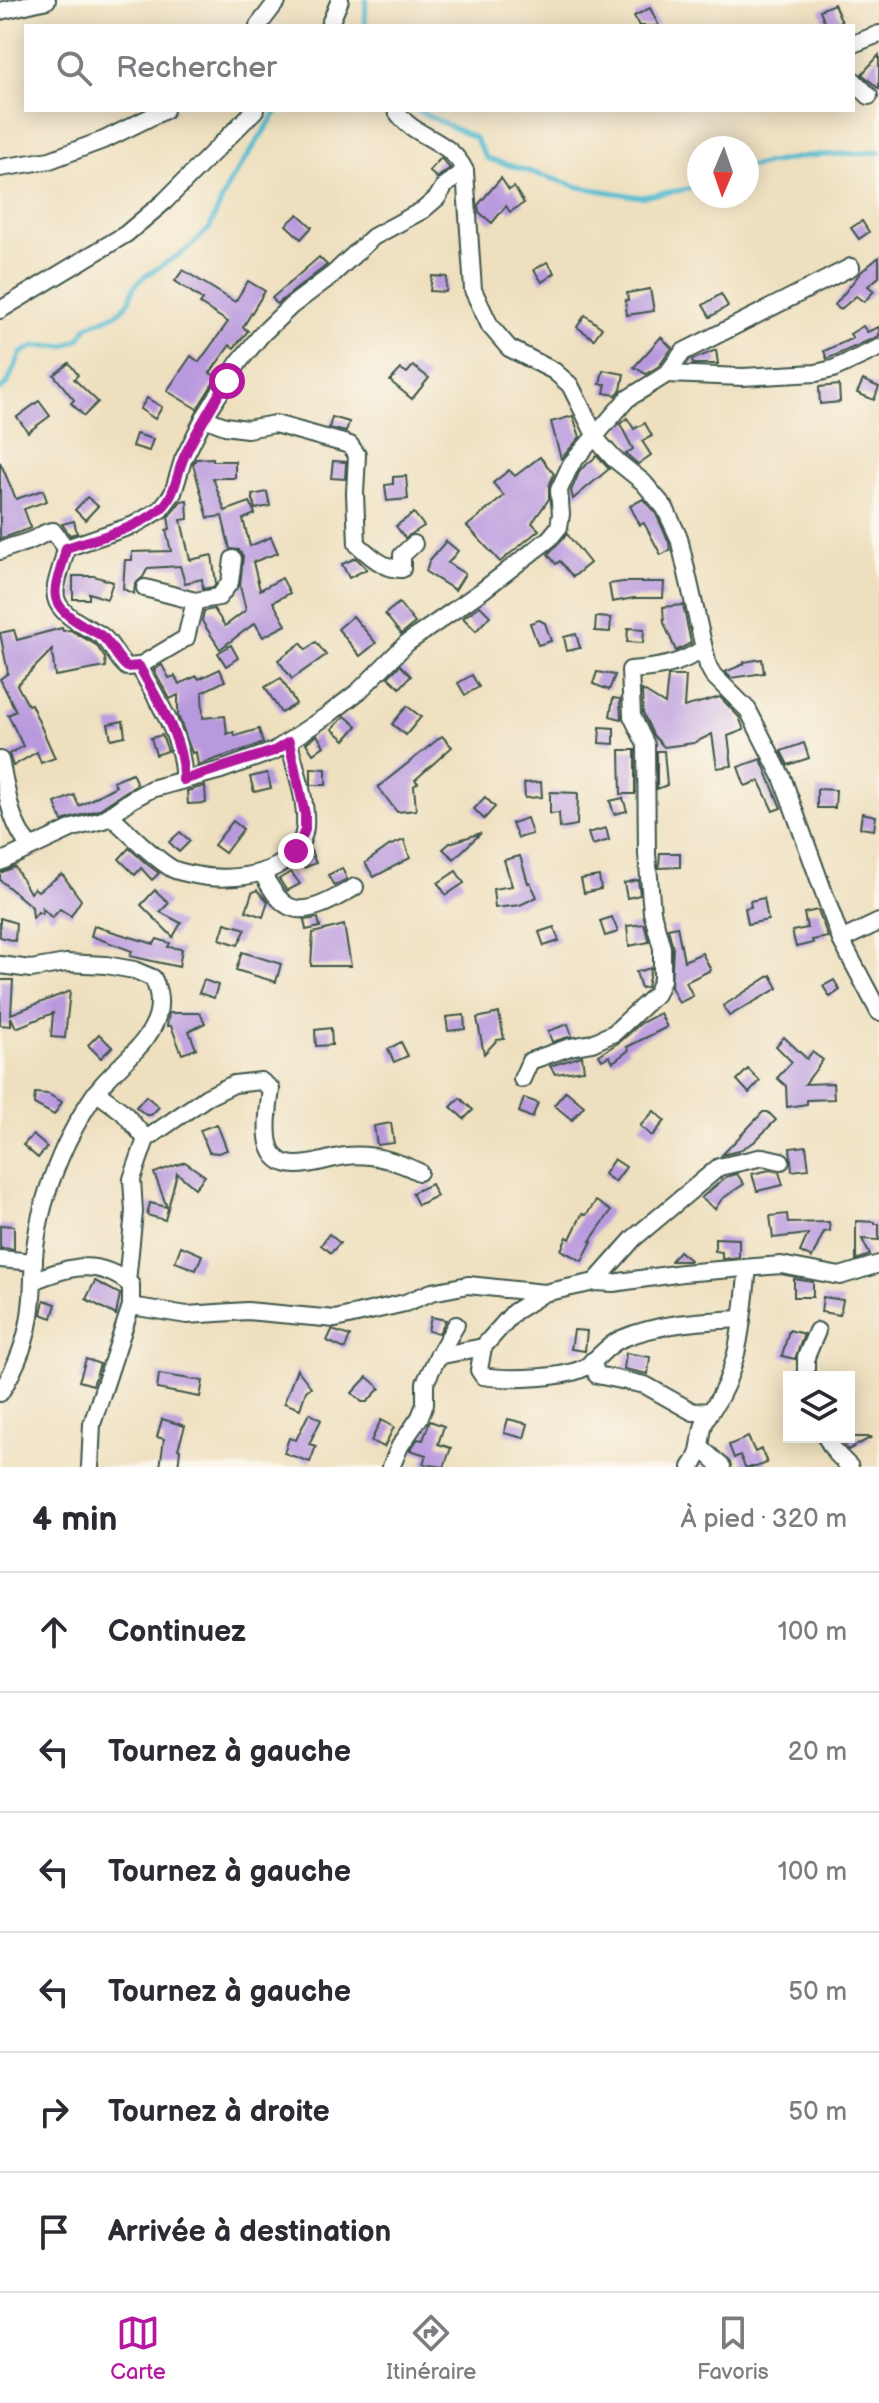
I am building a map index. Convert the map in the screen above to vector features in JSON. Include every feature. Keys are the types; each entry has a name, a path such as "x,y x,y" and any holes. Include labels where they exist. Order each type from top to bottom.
{"street":[{"path":"0,11 47,0"},
{"path":"260,24 278,0"},
{"path":"330,24 340,0"},
{"path":"855,43 879,34"},
{"path":"855,82 869,96"},
{"path":"0,168 50,160 106,139 161,112"},
{"path":"0,310 126,234 165,201 253,112"},
{"path":"398,112 418,132 458,156 465,171 473,290 490,326 509,348 554,371 570,385 596,437 613,458 643,482 665,508 683,552 703,649 713,675 748,710 782,777 841,940 879,1012"},
{"path":"66,548 134,525 160,510 173,493 183,460 204,418 239,362 291,306 332,275 373,237 423,210 437,198 445,185 465,171"},
{"path":"0,862 29,846 111,816 151,789 274,751 289,742 359,691 407,643 549,539 559,527 559,490 563,478 571,464 627,399 667,374 683,352 851,267"},
{"path":"667,374 743,377 816,373 833,369 879,348"},
{"path":"204,418 225,426 247,429 275,424 350,445 357,455 357,544 369,556 395,570 402,569 402,555 414,544"},
{"path":"0,551 53,531 66,548"},
{"path":"66,548 54,591 56,601 62,610 104,638 118,660 127,667 139,666 186,638 195,601"},
{"path":"145,588 195,601 219,597 230,582 233,559"},
{"path":"522,1079 530,1061 592,1043 614,1033 656,994 662,980 662,948 652,912 647,854 646,745 632,716 630,670 662,668 685,661 703,649"},
{"path":"139,666 168,721 184,764 183,780"},
{"path":"111,816 173,870 207,877 237,878 262,873 296,851 305,830 305,814 289,742"},
{"path":"0,760 10,814 29,846"},
{"path":"262,873 284,903 294,909 334,899 355,887"},
{"path":"841,940 879,922"},
{"path":"0,965 31,969 66,963 134,970 153,978 158,1001 154,1028 96,1092 68,1140 49,1183 35,1241 31,1311 20,1354 0,1393"},
{"path":"127,1282 134,1212 132,1179 146,1139 207,1097 234,1084 261,1081 271,1089 267,1134 277,1159 297,1165 366,1156 401,1163 419,1172"},
{"path":"96,1092 123,1112 146,1139"},
{"path":"595,1282 634,1238 719,1167 763,1157 781,1161"},
{"path":"0,1259 34,1262"},
{"path":"131,1306 187,1315 247,1311 335,1319 468,1285 544,1293 595,1282 613,1283 781,1265 840,1276 879,1264"},
{"path":"33,1281 59,1270 80,1266 117,1274 131,1285 131,1306 95,1411 89,1442 90,1467"},
{"path":"691,1467 697,1460 702,1423 725,1389 739,1348 748,1268"},
{"path":"544,1293 514,1312 483,1347 479,1370 483,1376 571,1372 584,1368 619,1340 660,1326 742,1319"},
{"path":"391,1467 400,1446 420,1417 425,1404 425,1383 456,1325"},
{"path":"806,1371 806,1357 817,1331"},
{"path":"438,1356 483,1347"},
{"path":"592,1361 597,1375 645,1385 693,1412 711,1411"},
{"path":"830,1443 850,1467"},
{"path":"700,1447 722,1467"}],"building":[{"path":"834,4 842,22 825,24 820,10"},
{"path":"650,8 658,24 638,24 634,16"},
{"path":"879,55 879,89 862,74"},
{"path":"441,158 450,168 437,178 429,171"},
{"path":"501,178 509,190 514,187 524,203 510,212 506,206 492,223 479,212 478,205"},
{"path":"298,214 312,227 301,239 286,225"},
{"path":"862,221 869,232 859,239 851,228"},
{"path":"319,257 327,265 277,304 272,298"},
{"path":"879,257 879,277 868,286 874,291 864,302 856,296 840,310 835,305 861,272"},
{"path":"547,262 555,273 542,282 534,270"},
{"path":"183,270 235,302 248,281 265,291 243,327 248,331 234,348 230,345 210,373 217,377 197,409 167,391 191,356 199,362 228,322 200,304 203,300 175,281"},
{"path":"432,276 447,277 446,292 430,291"},
{"path":"650,289 654,311 627,315 627,293"},
{"path":"721,294 728,306 710,317 703,305"},
{"path":"585,315 602,328 594,339 577,327"},
{"path":"863,326 867,332 879,327 879,336 827,359 824,351 853,338 850,334"},
{"path":"661,337 672,348 659,366 646,374 634,367"},
{"path":"716,350 718,364 693,364 692,360"},
{"path":"69,363 78,375 74,379 98,402 84,416 71,403 74,400 54,375"},
{"path":"413,366 429,378 412,399 390,381 401,369 407,373"},
{"path":"603,370 624,374 621,390 616,395 604,393 606,384 600,384"},
{"path":"863,380 879,387 874,400 857,393"},
{"path":"839,385 840,402 820,404 819,387"},
{"path":"147,398 162,407 155,419 140,409"},
{"path":"39,401 50,416 28,432 17,417"},
{"path":"573,416 580,437 561,459 551,422"},
{"path":"332,417 349,422 346,432 329,428"},
{"path":"627,418 634,429 645,423 652,436 642,441 651,455 638,464 626,454 633,449 620,424"},
{"path":"136,434 153,439 149,451 132,446"},
{"path":"597,456 609,469 573,499 571,491 580,470"},
{"path":"540,457 554,474 549,486 549,499 532,523 539,530 500,562 467,526 504,496 493,483 509,470 515,476"},
{"path":"213,458 213,461 235,461 235,478 213,478 225,511 250,502 255,514 243,519 250,546 271,537 278,553 253,562 260,590 282,578 290,593 273,602 286,625 263,637 255,623 220,649 202,621 204,611 214,609 225,626 246,610 240,586 243,556 239,550 230,549 222,516 208,518 193,464 196,459"},
{"path":"333,461 346,462 345,479 331,478"},
{"path":"0,462 16,499 43,490 47,501 24,509 31,528 0,539"},
{"path":"406,476 408,499 387,501 385,485 393,484 393,477"},
{"path":"267,492 270,506 255,509 252,495"},
{"path":"87,497 98,506 85,520 75,510"},
{"path":"643,499 656,514 669,542 670,550 661,555 644,523 640,525 630,506"},
{"path":"187,500 188,519 181,520 190,560 212,555 216,583 203,589 202,579 185,583 180,566 148,568 135,584 134,594 123,589 125,560 132,560 132,552 171,551 166,530 170,529 168,517 181,501"},
{"path":"414,513 424,526 405,538 396,526"},
{"path":"74,521 77,533 70,535 62,524"},
{"path":"567,534 590,563 573,577 560,561 556,564 548,554"},
{"path":"446,541 458,551 448,563 465,574 455,590 426,572 429,561"},
{"path":"356,558 367,569 349,578 342,564"},
{"path":"73,576 94,576 113,582 107,599 89,593 89,599 73,599"},
{"path":"664,582 663,598 612,602 609,584"},
{"path":"399,603 415,623 401,634 385,614"},
{"path":"683,605 691,643 676,651 664,623 663,607"},
{"path":"480,606 490,616 476,631 463,618"},
{"path":"353,616 376,643 360,656 338,629"},
{"path":"596,617 611,618 610,632 595,631"},
{"path":"539,620 545,623 551,641 538,645 530,623"},
{"path":"62,628 96,645 105,658 106,667 55,676 52,650 17,685 28,705 31,704 55,758 41,763 37,752 13,766 9,754 23,746 8,715 16,711 0,679 8,673 0,633 14,630 17,640"},
{"path":"628,628 644,629 643,643 627,642"},
{"path":"576,634 580,648 567,651 564,637"},
{"path":"316,642 326,655 292,679 278,660 301,643 306,650"},
{"path":"231,645 238,658 226,666 218,653"},
{"path":"762,659 764,673 731,678 725,672 744,662"},
{"path":"162,665 169,678 175,676 179,684 220,669 225,681 202,692 203,718 225,716 227,734 234,732 235,736 259,729 263,743 198,765 196,752 192,753 178,715 178,695 170,699 154,670"},
{"path":"400,665 411,676 400,688 388,677"},
{"path":"597,672 615,675 609,690 593,684"},
{"path":"472,675 479,687 465,695 458,683"},
{"path":"668,676 686,676 684,707 720,697 739,717 744,730 728,736 732,766 717,768 712,734 694,743 664,747 653,735 643,713 642,690 665,704"},
{"path":"281,678 296,704 281,713 265,687"},
{"path":"613,698 620,699 621,719 610,716"},
{"path":"407,706 421,717 406,735 392,724"},
{"path":"345,716 357,726 345,740 332,729"},
{"path":"123,721 125,736 111,739 108,724"},
{"path":"600,727 614,728 614,744 599,743"},
{"path":"162,735 168,751 156,755 151,738"},
{"path":"317,735 324,746 313,754 306,743"},
{"path":"442,736 452,747 415,780 418,783 414,786 416,810 397,812 378,787"},
{"path":"804,743 809,758 788,765 781,751"},
{"path":"620,750 635,750 635,794 621,794"},
{"path":"657,751 664,751 667,785 657,789"},
{"path":"761,759 781,808 773,811 759,781 745,786 738,767"},
{"path":"311,768 326,769 326,785 311,785"},
{"path":"132,773 137,784 98,810 62,821 55,803 74,795 79,806 116,786 113,781"},
{"path":"267,773 271,788 254,792 250,777"},
{"path":"541,782 542,797 525,798 524,783"},
{"path":"205,786 206,803 188,804 187,791"},
{"path":"817,789 836,790 835,808 817,808"},
{"path":"550,792 578,793 577,825 560,828 559,813 550,814"},
{"path":"485,797 495,807 484,819 474,809"},
{"path":"623,798 627,811 614,814 610,801"},
{"path":"862,813 876,816 874,830 860,828"},
{"path":"527,818 532,834 518,838 512,823"},
{"path":"233,821 243,829 225,853 214,845"},
{"path":"606,828 609,840 592,845 588,833"},
{"path":"180,832 190,841 179,852 169,842"},
{"path":"481,833 454,859 443,849 450,843"},
{"path":"404,840 410,858 374,877 365,863 389,846"},
{"path":"129,848 159,873 152,880 141,868 135,875 119,859"},
{"path":"310,849 316,863 304,868 301,860"},
{"path":"660,853 680,853 680,867 659,868"},
{"path":"520,856 528,883 537,897 520,905 495,908 493,889 512,886 504,860"},
{"path":"15,867 30,893 62,874 81,900 71,916 60,909 52,918 42,908 42,914 38,912 33,918 32,907 0,880 0,873"},
{"path":"342,868 347,879 334,886 328,875"},
{"path":"456,871 464,883 446,895 438,883"},
{"path":"291,872 300,884 287,891 279,879"},
{"path":"599,876 601,889 584,893 581,879"},
{"path":"638,880 640,895 627,898 624,883"},
{"path":"155,890 169,903 160,912 181,923 173,937 141,905"},
{"path":"257,890 268,902 263,917 246,911 252,893"},
{"path":"764,898 768,920 748,924 745,908 751,907 750,901"},
{"path":"818,910 828,937 796,947 792,931 807,928 804,913"},
{"path":"612,917 618,932 605,936 600,921"},
{"path":"0,918 16,923 15,941 0,937"},
{"path":"318,918 320,927 306,930 304,920"},
{"path":"225,923 246,929 238,945 220,939"},
{"path":"644,924 649,942 629,946 627,926"},
{"path":"344,925 351,966 311,966 313,933"},
{"path":"94,926 154,944 157,939 170,943 168,947 182,949 179,967 130,956 132,951 91,936"},
{"path":"677,926 684,961 702,953 711,970 686,982 693,996 679,1003 671,987 673,948 668,928"},
{"path":"554,927 559,941 544,946 539,932"},
{"path":"242,952 281,964 276,982 236,970"},
{"path":"651,968 647,987 641,988 636,972"},
{"path":"771,975 778,988 729,1016 723,1006"},
{"path":"0,980 13,980 11,1014 70,991 65,1038 51,1037 53,1013 16,1028 11,1017 11,1026 0,1025"},
{"path":"204,980 218,985 214,998 199,993"},
{"path":"834,980 840,990 830,997 823,986"},
{"path":"169,1013 200,1013 205,1023 189,1031 196,1049 182,1054 171,1026 167,1026"},
{"path":"499,1013 504,1039 497,1040 484,1054 477,1018"},
{"path":"660,1013 667,1027 627,1047 629,1050 613,1062 609,1056 602,1060 599,1055 641,1023"},
{"path":"464,1015 465,1029 448,1031 446,1017"},
{"path":"568,1024 572,1036 552,1042 548,1031"},
{"path":"331,1028 332,1045 316,1046 315,1030"},
{"path":"99,1034 112,1047 101,1058 88,1045"},
{"path":"784,1037 807,1059 812,1052 823,1060 805,1084 833,1083 834,1099 807,1100 807,1104 787,1107 786,1086 777,1078 792,1062 776,1046"},
{"path":"401,1042 408,1056 394,1062 388,1049"},
{"path":"582,1056 584,1070 555,1074 550,1066"},
{"path":"748,1069 760,1081 749,1093 737,1080"},
{"path":"566,1091 584,1106 572,1120 554,1105"},
{"path":"35,1093 48,1094 62,1102 54,1115 34,1104"},
{"path":"146,1096 159,1107 151,1115 136,1107"},
{"path":"460,1098 473,1110 464,1119 451,1107"},
{"path":"524,1098 538,1103 532,1118 519,1112"},
{"path":"654,1111 665,1121 652,1136 640,1126"},
{"path":"763,1112 768,1112 776,1120 754,1142 722,1155"},
{"path":"391,1123 394,1143 377,1145 374,1126"},
{"path":"217,1124 227,1150 209,1152 200,1130"},
{"path":"33,1135 47,1147 38,1158 23,1145"},
{"path":"806,1146 809,1169 792,1171 790,1148"},
{"path":"614,1159 626,1167 615,1182 604,1174"},
{"path":"185,1162 205,1176 195,1188 177,1173 165,1220 147,1215 150,1203 167,1207 154,1173"},
{"path":"770,1170 779,1172 783,1185 757,1191 752,1174"},
{"path":"737,1174 744,1184 722,1199 715,1209 701,1198 726,1177"},
{"path":"431,1184 437,1196 418,1205 412,1193"},
{"path":"596,1201 611,1211 590,1241 582,1261 561,1250 582,1214 586,1215"},
{"path":"787,1214 788,1223 829,1222 830,1231 824,1232 812,1258 800,1252 808,1234 773,1238 770,1216"},
{"path":"856,1221 879,1224 879,1240 862,1239 870,1255 856,1260"},
{"path":"0,1225 14,1226 14,1249 0,1248"},
{"path":"329,1234 340,1243 331,1253 321,1245"},
{"path":"715,1238 739,1239 739,1257 722,1259 722,1252 715,1251"},
{"path":"181,1246 202,1255 196,1270 175,1262"},
{"path":"679,1251 690,1260 671,1261"},
{"path":"794,1279 813,1282 813,1297 794,1297"},
{"path":"95,1281 120,1294 116,1315 86,1299"},
{"path":"823,1297 843,1300 840,1315 821,1312"},
{"path":"44,1300 56,1304 52,1318 41,1314"},
{"path":"431,1317 446,1320 439,1333 428,1331"},
{"path":"332,1330 350,1336 345,1349 327,1341"},
{"path":"574,1330 587,1331 585,1351 571,1349"},
{"path":"789,1330 804,1334 795,1359 782,1356"},
{"path":"626,1353 650,1357 648,1374 624,1369"},
{"path":"86,1359 100,1364 93,1385 79,1381"},
{"path":"297,1369 311,1387 306,1391 300,1409 284,1403"},
{"path":"159,1374 203,1381 200,1397 157,1389"},
{"path":"367,1377 380,1388 367,1402 362,1402 352,1393"},
{"path":"309,1413 321,1420 309,1444 316,1446 310,1462 284,1453 289,1438 296,1440"},
{"path":"162,1419 185,1426 178,1449 178,1467 160,1467 164,1439 157,1437"},
{"path":"508,1419 528,1424 524,1438 504,1433"},
{"path":"381,1420 394,1427 384,1447 371,1441"},
{"path":"430,1421 444,1426 438,1444 451,1448 444,1467 423,1464 426,1455 410,1450 418,1439 423,1440"},
{"path":"748,1437 755,1452 761,1449 767,1463 745,1467 740,1455 734,1458 729,1445"},
{"path":"855,1437 872,1437 848,1450 843,1443 855,1443"}],"waterway":[{"path":"365,24 366,0"},
{"path":"0,390 7,384 21,353 35,346 65,346 79,339 88,326 118,313 129,302 134,287 145,276 185,251 209,229 229,184 277,112"},
{"path":"420,112 475,138 486,158 579,187 641,197 687,189"},
{"path":"759,165 807,156 879,152"}],"route":[{"path":"227,381 193,439 173,493 160,510 134,525 66,548 54,591 62,610 104,638 118,660 127,667 139,666 168,721 184,764 183,780 221,770 274,751 289,742 305,814 305,830 296,851"}]}
